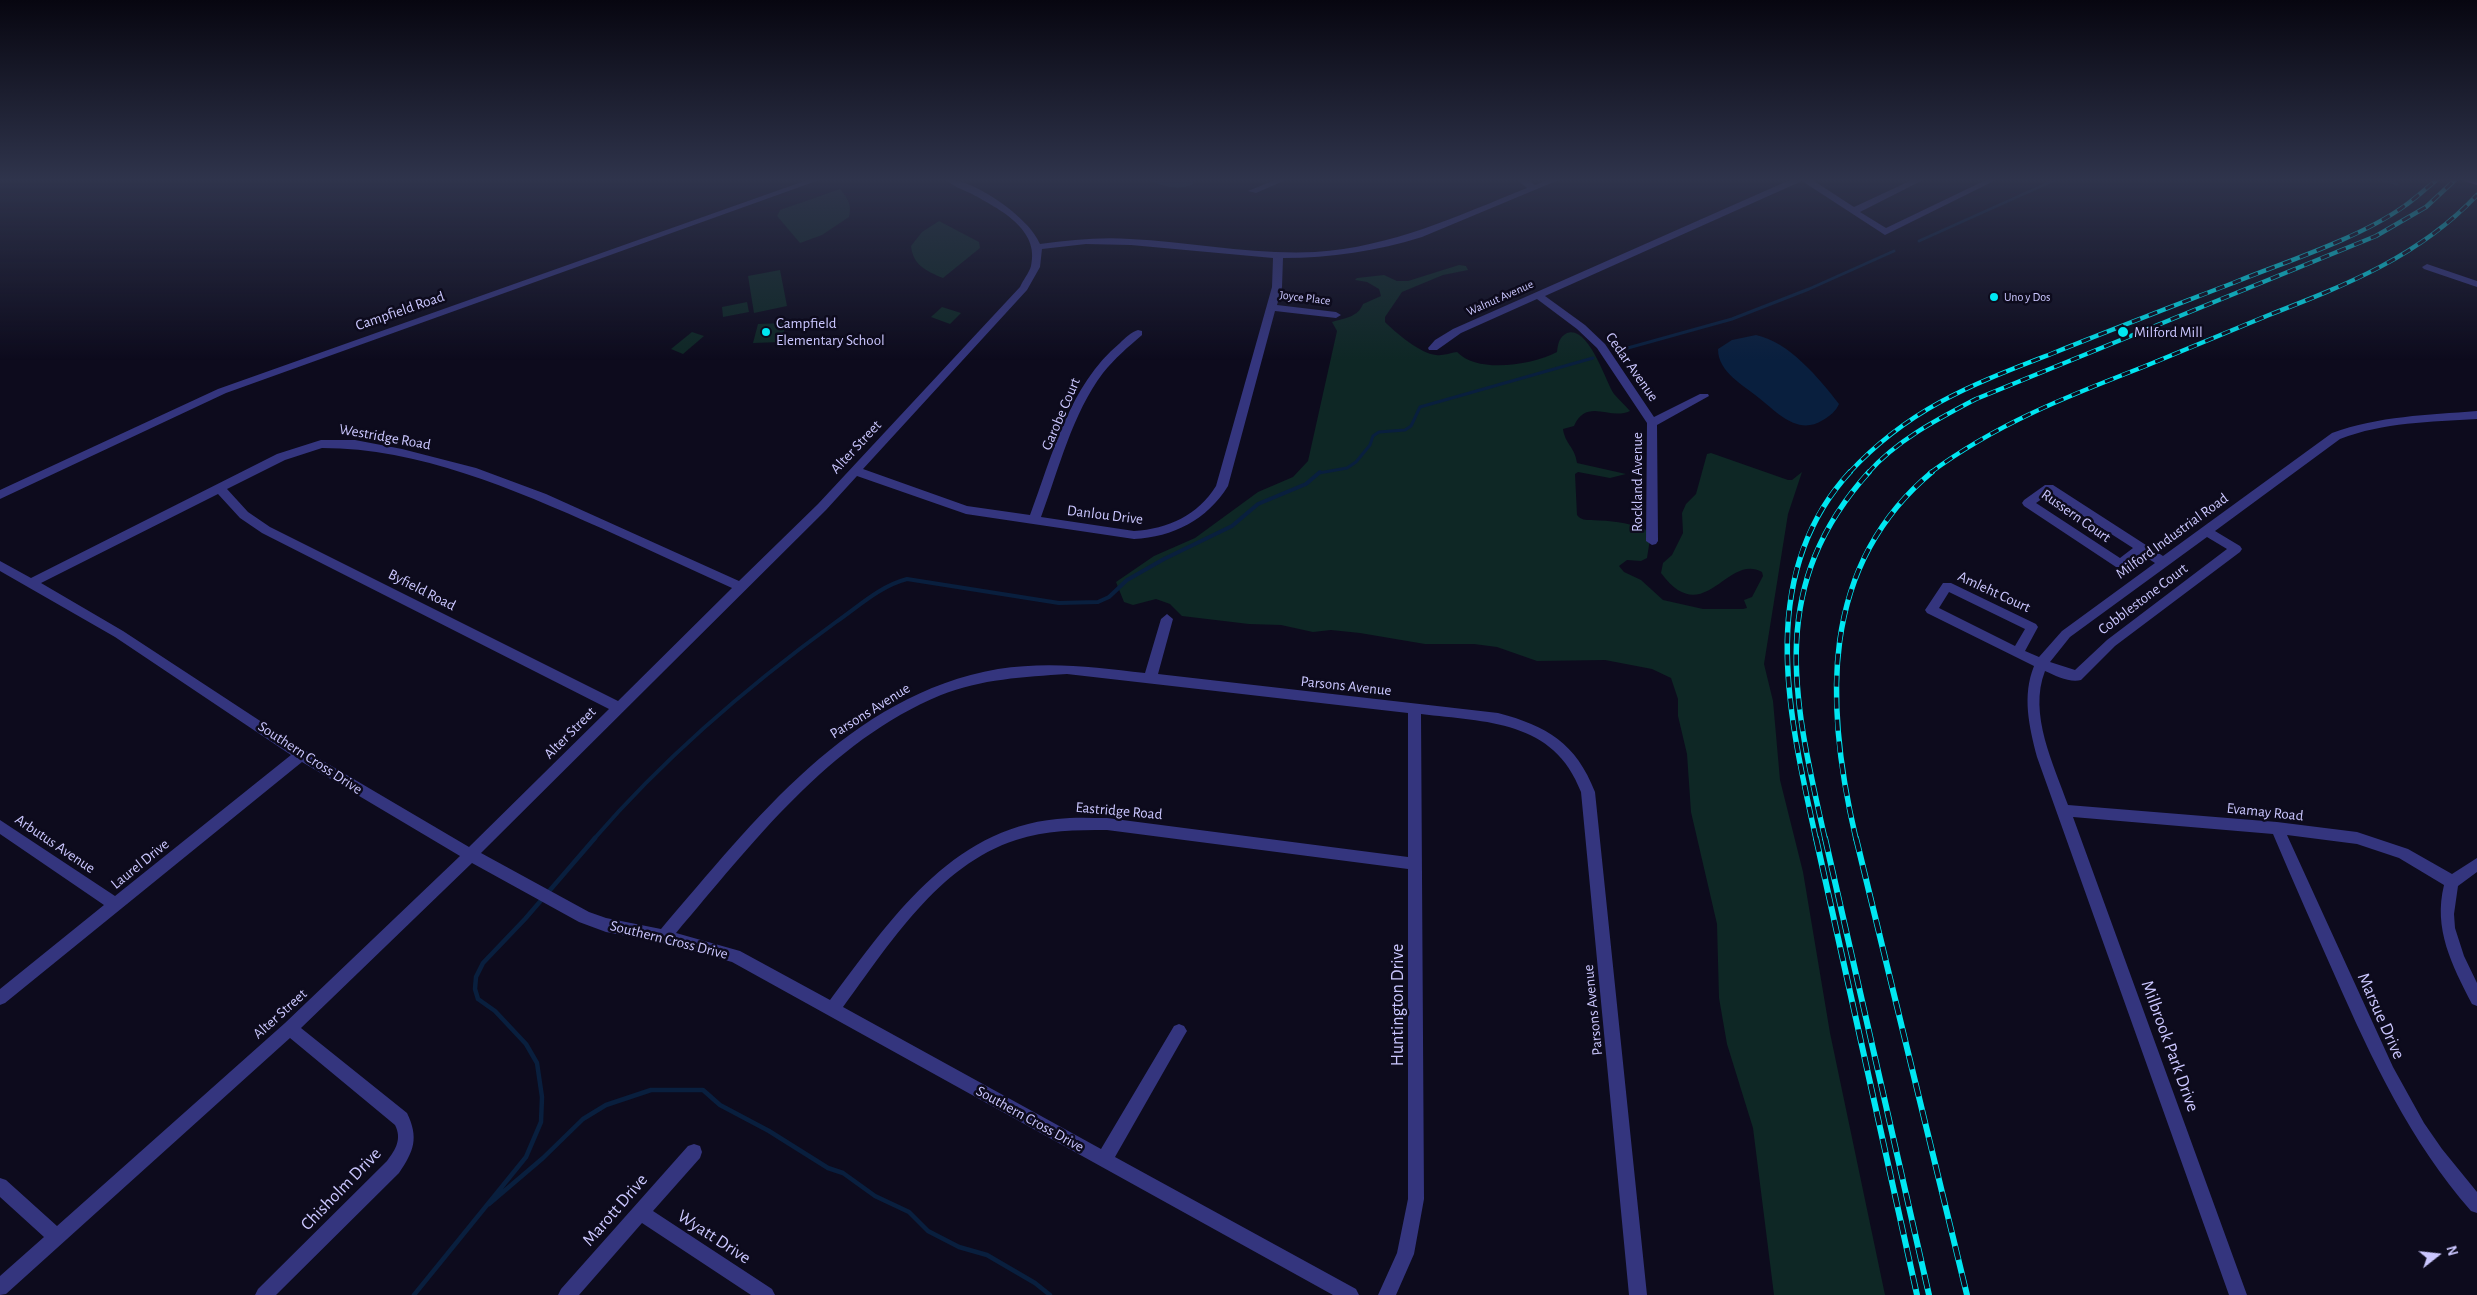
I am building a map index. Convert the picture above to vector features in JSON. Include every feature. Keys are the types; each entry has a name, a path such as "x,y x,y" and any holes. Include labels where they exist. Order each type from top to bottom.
{"street":[{"name":"Campfield Road","path":"0,495 229,388 648,239"},
{"path":"1035,239 1039,247 1070,243 1115,241 1278,255 1328,254 1405,239"},
{"name":"Walnut Avenue","path":"1434,348 1439,342 1457,331 1663,239"},
{"name":"Alter Street","path":"0,1288 290,1028 472,854 856,472 1024,288 1037,268 1039,247"},
{"name":"Danlou Drive","path":"856,472 942,503 986,514 1146,536 1171,528 1209,505 1222,486 1277,287 1278,255"},
{"path":"2427,267 2477,284"},
{"name":"Cedar Avenue","path":"1537,295 1592,337 1610,358 1652,423"},
{"name":"Joyce Place","path":"1271,307 1336,315"},
{"name":"Garobe Court","path":"1034,521 1087,387 1113,353 1138,334"},
{"name":"Rockland Avenue","path":"1652,540 1652,423 1671,411 1704,396"},
{"name":"Milford Industrial Road","path":"2065,811 2038,735 2034,712 2041,664 2066,634 2331,440 2352,429 2387,421 2477,415"},
{"name":"Westridge Road","path":"31,583 280,457 321,444 355,444 402,452 503,482 741,587"},
{"name":"Byfield Road","path":"219,488 244,515 266,530 620,708"},
{"name":"Russern Court","path":"2141,548 2120,564 2028,503 2049,488 2163,562"},
{"name":"Cobblestone Court","path":"2041,664 2071,676 2081,674 2111,643 2236,549 2207,530"},
{"name":"Southern Cross Drive","path":"0,565 119,634 372,798 536,892 584,917 606,924 664,936 735,956 1350,1295"},
{"name":"Amleht Court","path":"2018,653 2032,627 1947,586 1931,610 2018,653 2041,664"},
{"path":"1150,679 1167,619"},
{"name":"Parsons Avenue","path":"664,936 791,791 843,745 896,710 952,686 983,676 1016,670 1067,669 1498,718 1533,728 1562,748 1575,762 1584,778 1588,792 1638,1295"},
{"name":"Huntington Drive","path":"1387,1295 1405,1254 1416,1199 1414,709"},
{"name":"Laurel Drive","path":"0,998 302,754"},
{"name":"Evamay Road","path":"2065,811 2277,828 2357,838 2384,845 2416,860 2452,882"},
{"name":"Milbrook Park Drive","path":"2065,811 2238,1295"},
{"name":"Eastridge Road","path":"832,1009 916,900 937,879 960,861 989,844 1020,832 1048,825 1077,822 1100,824 1416,864"},
{"name":"Arbutus Avenue","path":"0,826 116,904"},
{"name":"Marsue Drive","path":"2277,828 2381,1063 2408,1113 2435,1154 2477,1205"},
{"path":"2477,864 2452,882 2446,898 2445,914 2455,955 2477,999"},
{"name":"Chisholm Drive","path":"264,1295 393,1167 402,1154 406,1142 407,1129 401,1119 290,1028"},
{"path":"1104,1160 1179,1031"},
{"name":"Marott Drive","path":"568,1295 694,1152"},
{"path":"0,1186 57,1237"},
{"name":"Wyatt Drive","path":"640,1212 766,1295"}],"green space":[{"path":"797,239 810,239 800,243"},
{"path":"916,239 974,239 979,242 980,248 943,278 931,273 918,263 914,258 911,246"},
{"path":"1459,265 1466,266 1468,270 1443,275 1402,292 1385,317 1385,322 1409,342 1430,354 1441,355 1457,352 1466,359 1491,365 1520,364 1546,357 1557,352 1558,344 1567,333 1575,333 1582,338 1596,356 1614,394 1630,411 1615,413 1592,411 1579,417 1574,426 1563,429 1577,463 1626,474 1610,478 1578,472 1575,474 1577,515 1584,519 1618,522 1645,529 1650,539 1647,558 1641,561 1627,560 1619,566 1624,572 1641,580 1663,600 1703,609 1743,609 1747,608 1744,600 1752,597 1763,576 1762,572 1749,569 1738,572 1703,593 1690,594 1676,589 1661,573 1663,563 1672,555 1683,533 1682,513 1686,504 1696,494 1707,454 1711,453 1788,480 1792,480 1802,472 1788,514 1764,664 1773,701 1780,780 1803,872 1830,1033 1885,1295 1774,1295 1753,1128 1727,1044 1719,998 1717,924 1691,812 1687,754 1678,716 1678,699 1671,678 1652,669 1605,660 1537,661 1497,647 1474,644 1425,644 1331,630 1313,632 1281,625 1249,624 1182,616 1170,604 1156,599 1133,605 1124,602 1116,582 1154,556 1195,538 1258,492 1293,477 1308,461 1337,331 1332,322 1358,312 1363,304 1381,296 1379,289 1367,282 1355,280 1357,278 1384,275 1397,281 1408,281"},
{"path":"780,270 787,306 754,313 748,276"},
{"path":"747,302 749,312 723,317 722,307"},
{"path":"942,307 961,313 950,324 931,317"},
{"path":"786,323 781,342 753,343 758,324"},
{"path":"692,332 704,336 683,354 671,349"}],"water":[{"path":"1756,335 1780,345 1802,362 1839,404 1836,409 1823,420 1814,424 1797,424 1781,416 1733,377 1722,365 1718,349 1732,340"}],"waterway":[{"path":"1617,351 1732,319 1809,289 1894,251"},
{"path":"1319,473 1347,468 1356,462 1370,445 1373,436 1379,432 1405,430 1411,426 1420,407 1593,358"},
{"path":"594,839 650,779 709,723 771,671 870,597 888,586 907,579 1059,603 1098,602 1109,597 1127,580 1164,559 1232,526 1258,504 1306,484 1320,472"},
{"path":"414,1295 526,1157 541,1122 542,1097 537,1063 526,1044 495,1011 478,999 475,989 476,977 483,963 525,919 595,838"},
{"path":"489,1204 543,1158 583,1119 606,1105 651,1090 703,1090 720,1105 769,1131 828,1168 843,1173 875,1196 909,1212 928,1231 959,1247 987,1255 1035,1283 1050,1295"}],"railway":[{"path":"1850,472 1895,431 1918,415 1968,388 2022,365 2344,239"},
{"path":"1868,473 1879,461 1905,440 1976,399 2368,239"},
{"path":"1930,473 1981,440 2033,412 2354,280 2380,267 2424,239"},
{"path":"1816,839 1797,744 1790,696 1787,648 1790,601 1801,556 1820,512 1850,472"},
{"path":"1825,839 1804,740 1798,693 1796,647 1801,602 1814,558 1836,515 1869,472"},
{"path":"1856,839 1839,739 1836,690 1840,642 1850,595 1868,551 1895,510 1932,472"},
{"path":"1816,838 1917,1295"},
{"path":"1825,838 1929,1295"},
{"path":"1856,838 1967,1295"}],"place":[{"name":"Uno y Dos","path":"1994,297"},
{"name":"Campfield Elementary School","path":"766,332"},
{"name":"Milford Mill","path":"2123,332"}]}
